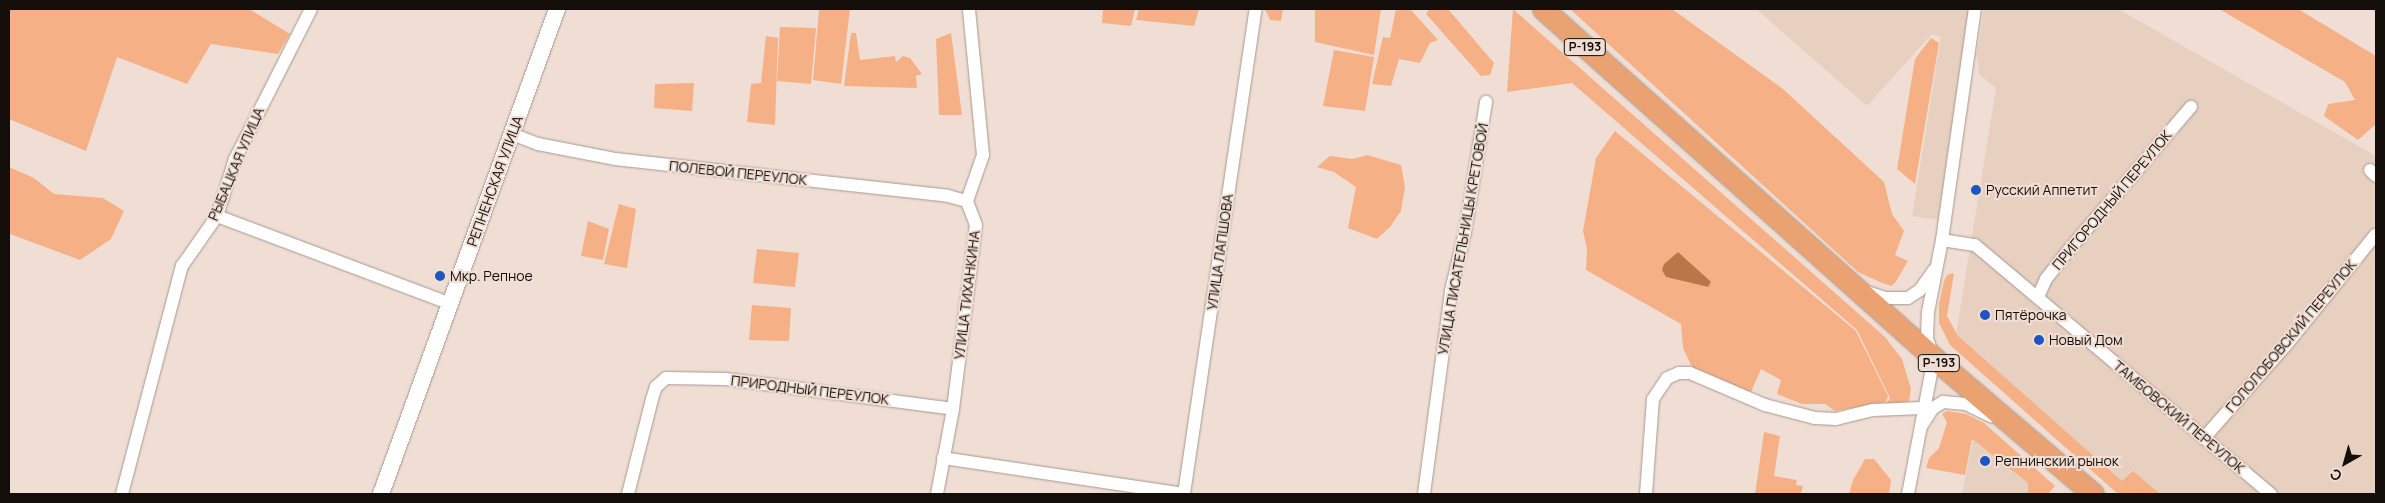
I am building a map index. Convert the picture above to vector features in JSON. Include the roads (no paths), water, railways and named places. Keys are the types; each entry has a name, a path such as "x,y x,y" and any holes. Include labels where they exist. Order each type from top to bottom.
{"highway":[{"name":"Р-193","path":"1543,9 1841,277 2093,494"}],"street":[{"name":"РЫБАЦКАЯ УЛИЦА","path":"122,494 182,266 217,216 236,159 311,9"},
{"name":"РЕПНЕНСКАЯ УЛИЦА","path":"381,494 557,9"},
{"path":"967,201 983,155 969,9"},
{"name":"УЛИЦА ЛАПШОВА","path":"1183,494 1256,9"},
{"path":"1908,494 1916,444 1934,358 1927,326 1942,240 1975,9"},
{"name":"УЛИЦА ПИСАТЕЛЬНИЦЫ КРЕТОВОЙ","path":"1424,494 1451,291 1465,232 1486,102"},
{"name":"ПРИГОРОДНЫЙ ПЕРЕУЛОК","path":"2038,297 2046,279 2067,252 2191,107"},
{"name":"ПОЛЕВОЙ ПЕРЕУЛОК","path":"512,134 538,144 616,159 948,196 967,201"},
{"name":"УЛИЦА ТИХАНКИНА","path":"937,494 953,409 976,225 967,201"},
{"path":"217,216 449,303"},
{"name":"ГОЛОЛОБОВСКИЙ ПЕРЕУЛОК","path":"2204,438 2287,344 2376,234"},
{"name":"ТАМБОВСКИЙ ПЕРЕУЛОК","path":"1942,240 1975,245 2271,494"},
{"path":"1841,277 1878,296 1903,298 1920,290 1938,264"},
{"path":"1646,494 1653,399 1667,378 1679,373 1690,374 1765,405 1815,418 1836,419 1872,410 1923,408"},
{"name":"ПРИРОДНЫЙ ПЕРЕУЛОК","path":"628,494 652,398 656,387 666,378 726,379 953,409"},
{"path":"1916,444 1927,416 1943,402 1970,406 2013,427"},
{"path":"943,458 1183,494"}],"place":[{"name":"Русский Аппетит","path":"1976,190"},
{"name":"Мкр. Репное","path":"440,276"},
{"name":"Пятёрочка","path":"1985,315"},
{"name":"Новый Дом","path":"2039,340"},
{"name":"Репнинский рынок","path":"1985,461"}]}
